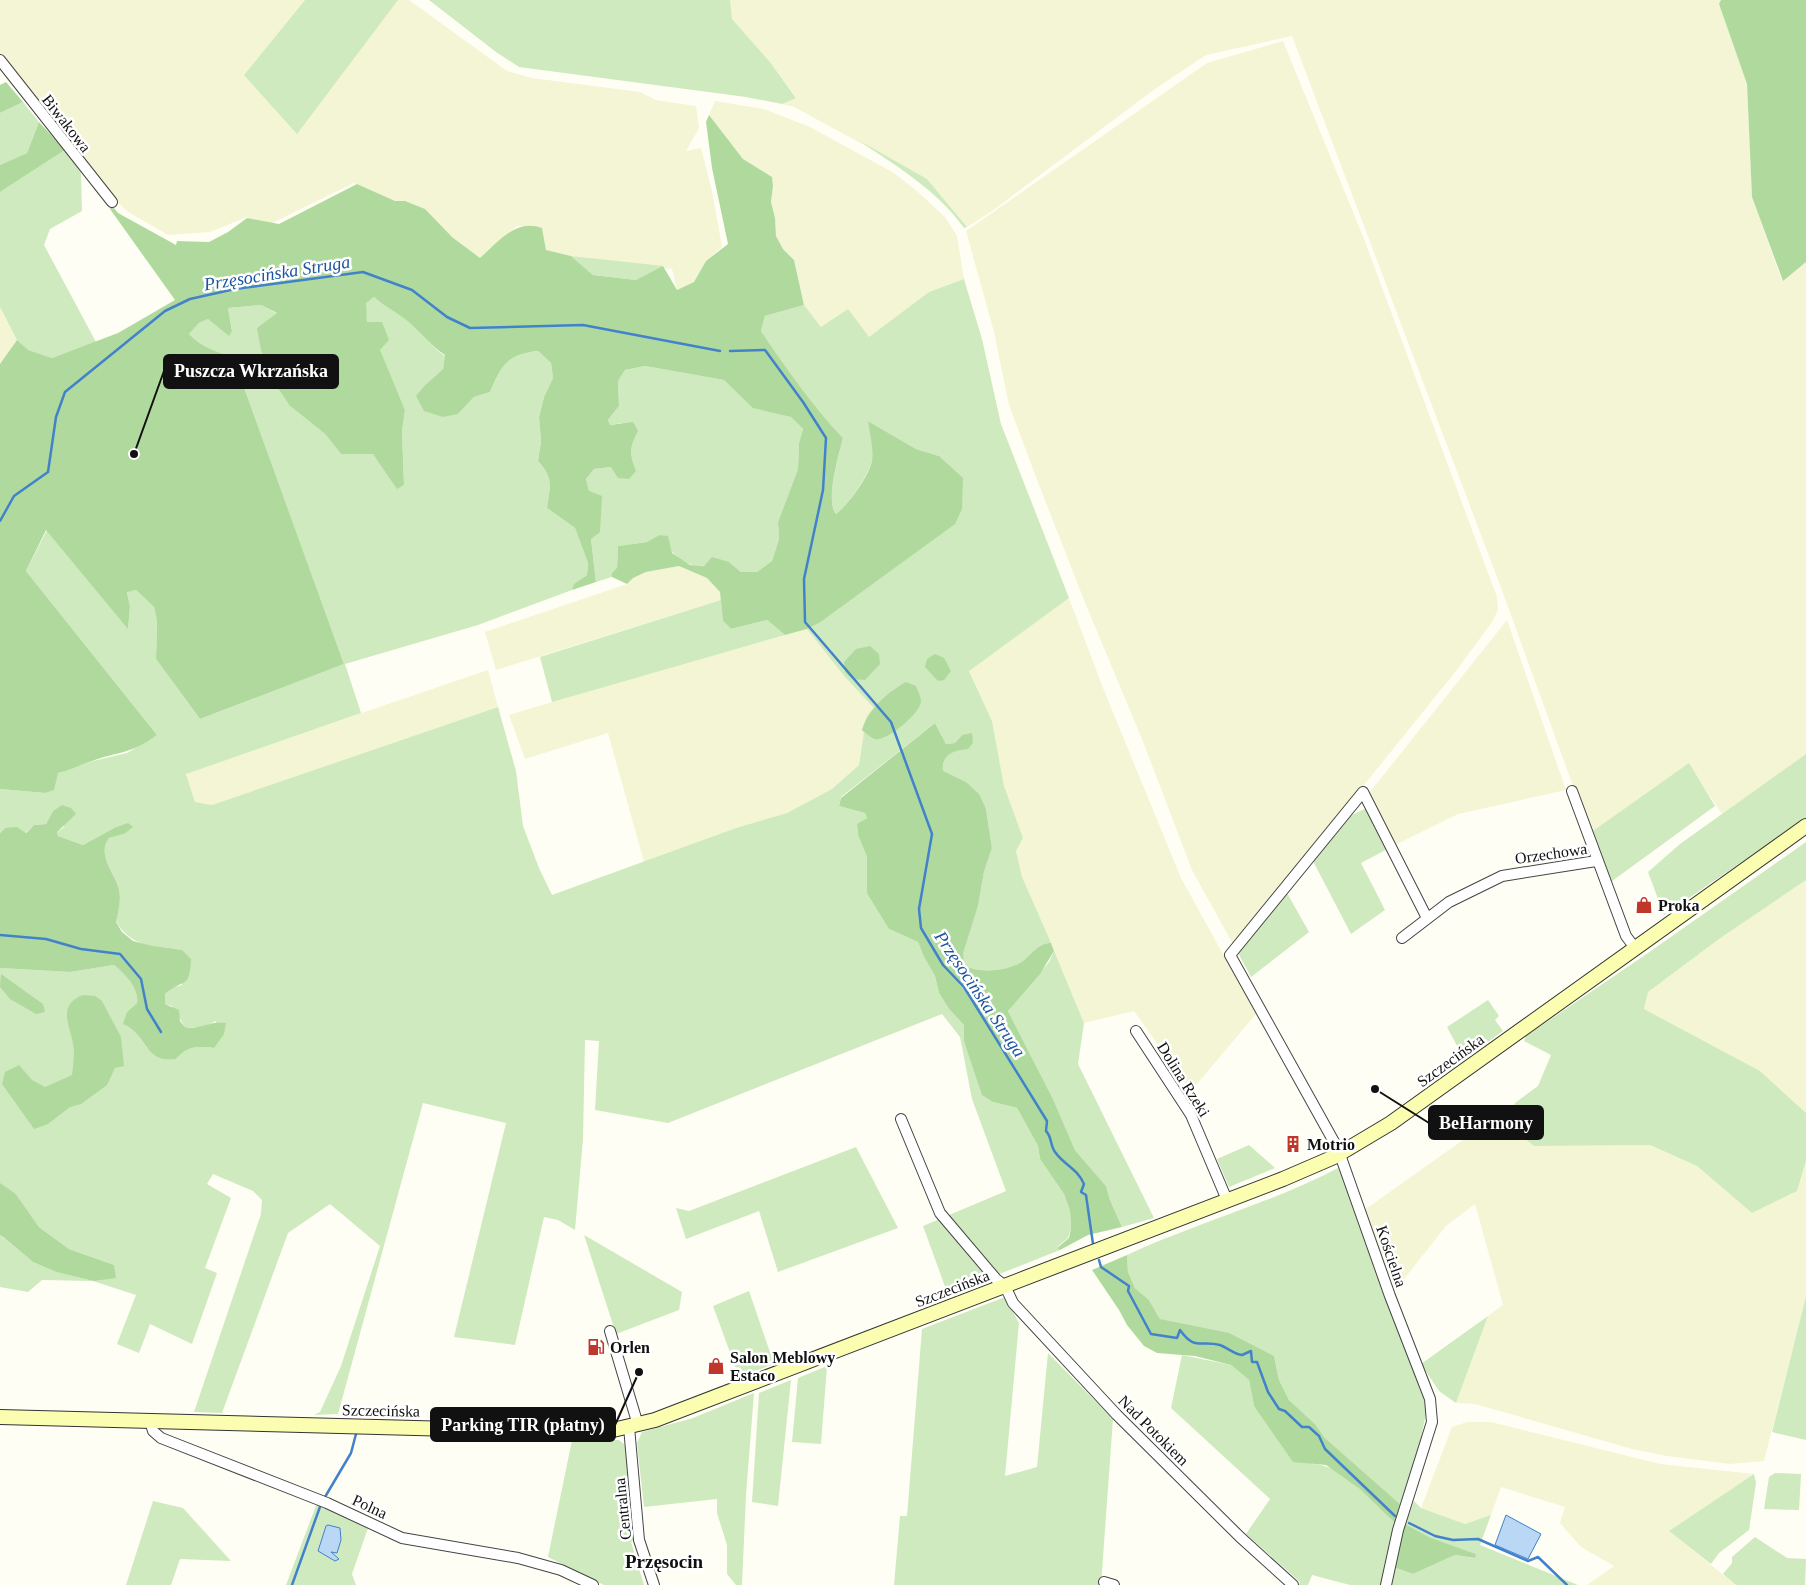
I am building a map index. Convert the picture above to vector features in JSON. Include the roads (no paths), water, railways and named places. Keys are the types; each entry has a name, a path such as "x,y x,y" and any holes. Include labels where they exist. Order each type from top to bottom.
{"street":[{"name":"Biwakowa","path":"0,60 89,176 112,202"},
{"path":"1572,791 1596,861"},
{"name":"Kościelna","path":"1386,1585 1398,1530 1422,1458 1432,1422 1433,1411 1340,1154 1230,955 1363,792 1427,918"},
{"name":"Szczecińska","path":"0,1418 569,1432 602,1431 633,1426 1005,1286 1304,1170 1340,1154 1391,1123 1806,826"},
{"name":"Orzechowa","path":"1402,938 1449,902 1502,876 1596,861 1626,936 1635,948"},
{"name":"Dolina Rzeki","path":"1136,1031 1191,1115 1227,1200"},
{"name":"Nad Potokiem","path":"901,1119 940,1213 996,1279 1005,1286 1013,1303 1117,1415 1246,1543 1293,1585"},
{"name":"Centralna","path":"610,1331 633,1426 638,1535 642,1554 654,1585"},
{"name":"Polna","path":"150,1421 154,1433 160,1438 327,1503 402,1538 527,1561 561,1570 593,1585"}],"water":[{"path":"1506,1515 1541,1534 1528,1559 1495,1545"},
{"path":"326,1526 340,1528 341,1540 337,1553 331,1552 339,1559 335,1561 318,1551"}],"waterway":[{"name":"Przęsocińska Struga","path":"0,521 14,496 48,472 56,417 65,392 165,311 190,299 235,289 363,272 412,290 447,317 470,328 583,325 720,351"},
{"name":"Przęsocińska Struga","path":"730,351 765,350 803,402 826,438 823,490 804,579 805,622 891,722 932,834 919,909 921,928 943,965 964,987 1047,1121 1046,1131 1055,1152 1074,1170 1084,1184 1081,1192 1086,1195 1093,1244"},
{"path":"0,935 46,939 81,949 120,954 141,979 147,1009 161,1032"},
{"name":"Przęsocińska Struga","path":"1099,1260 1101,1267 1129,1286 1128,1291 1151,1334 1177,1338 1180,1330 1194,1343 1220,1345 1242,1355 1251,1351 1252,1362 1257,1362 1268,1392 1279,1409 1285,1411 1302,1427 1309,1427 1319,1436 1325,1449 1395,1516"},
{"path":"325,1497 351,1453 356,1434"},
{"path":"292,1585 321,1504"},
{"name":"Przęsocińska Struga","path":"1409,1523 1435,1536 1453,1540 1478,1539 1528,1561 1538,1557 1567,1585"}],"place":[{"name":"Puszcza Wkrzańska","path":"134,454"},
{"name":"Proka","path":"1644,905"},
{"name":"BeHarmony","path":"1375,1089"},
{"name":"Motrio","path":"1293,1144"},
{"name":"Orlen","path":"596,1347"},
{"name":"Salon Meblowy Estaco","path":"716,1366"},
{"name":"Parking TIR (płatny)","path":"639,1372"}],"district":[{"name":"Przęsocin","path":"664,1561"}]}
